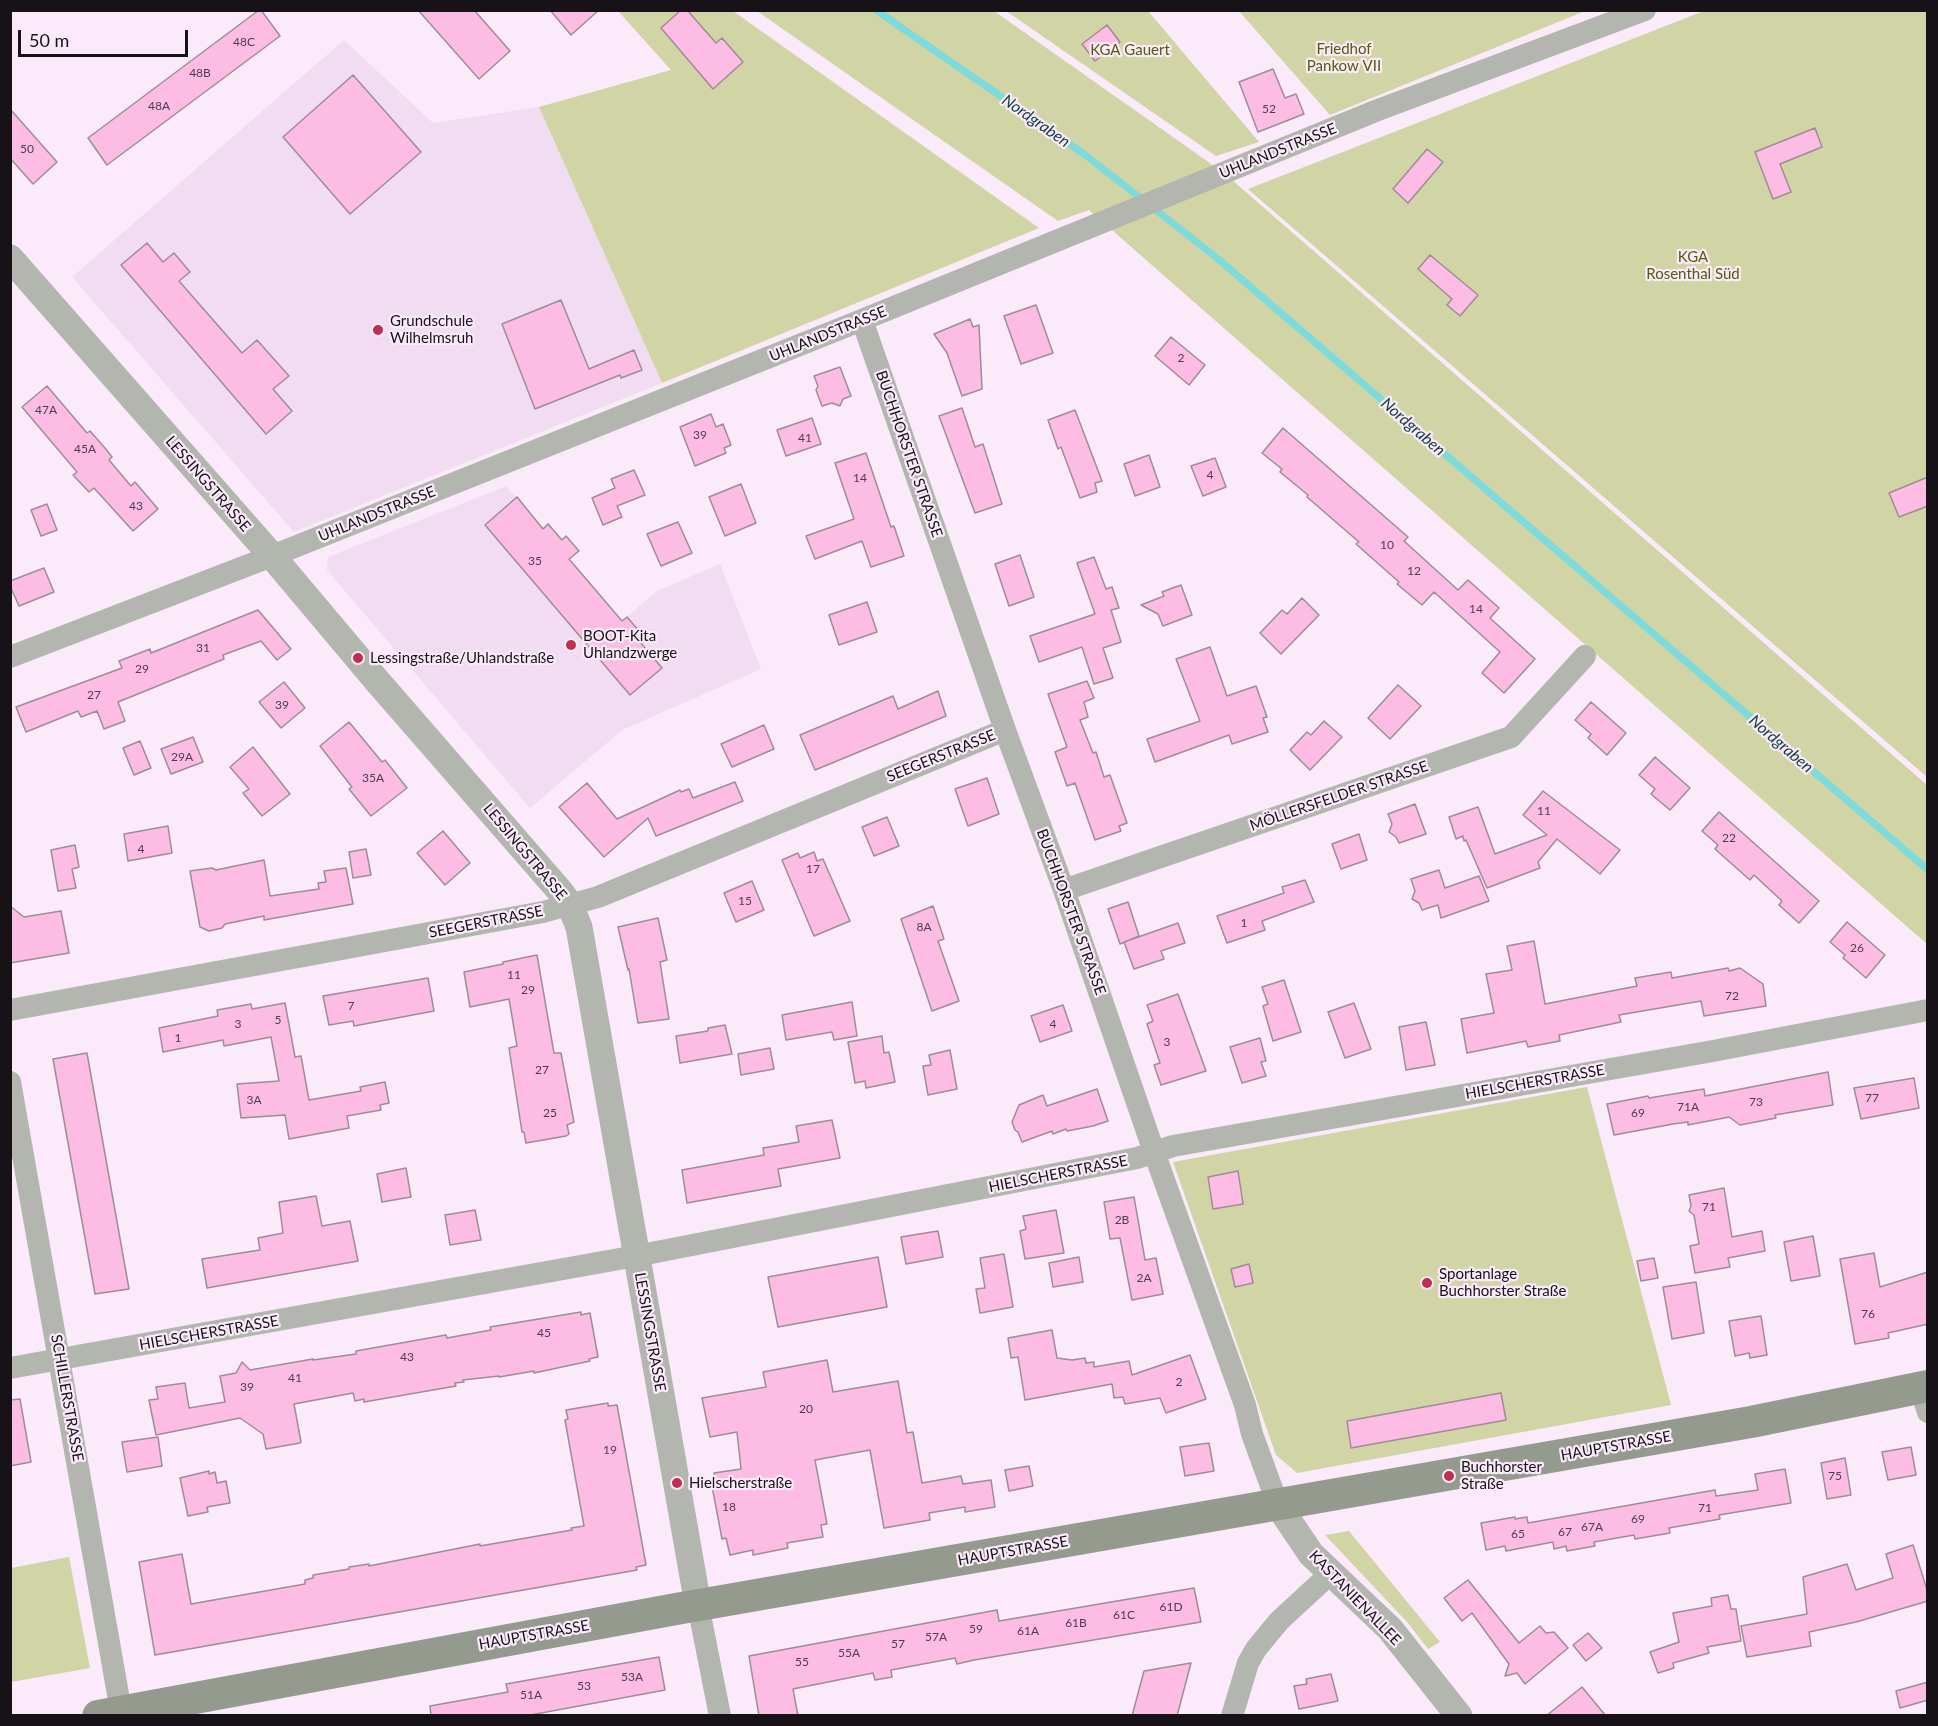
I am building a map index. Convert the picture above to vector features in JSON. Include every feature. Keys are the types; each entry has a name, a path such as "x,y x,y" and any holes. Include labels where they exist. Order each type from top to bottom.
{"main road":[{"name":"HAUPTSTRASSE","path":"114,1714 698,1605 1728,1426 1925,1395"}],"street":[{"name":"UHLANDSTRASSE","path":"10,657 272,556 1106,222 1378,110 1645,10"},
{"name":"LESSINGSTRASSE","path":"10,258 272,556 570,905 579,927 698,1605 720,1716"},
{"name":"BUCHHORSTER STRASSE","path":"862,320 1278,1505"},
{"name":"MÖLLERSFELDER STRASSE","path":"1064,890 1511,737 1585,656"},
{"name":"SEEGERSTRASSE","path":"10,1010 543,912 570,905 598,897 1005,730"},
{"name":"HIELSCHERSTRASSE","path":"10,1368 636,1256 1125,1161 1173,1146 1690,1055 1928,1010"},
{"name":"SCHILLERSTRASSE","path":"10,1082 60,1359 114,1714"},
{"name":"KASTANIENALLEE","path":"1278,1505 1311,1554 1390,1629 1459,1716"},
{"path":"1232,1716 1248,1663 1256,1649 1279,1621 1331,1573"}],"shaded area":[{"name":"Grundschule Wilhelmsruh","path":"344,40 433,123 539,107 662,383 294,532 72,277"},
{"name":"BOOT-Kita Uhlandzwerge","path":"506,486 543,528 548,524 562,540 566,536 579,551 570,560 622,621 657,591 720,564 761,669 622,730 530,808 327,570 328,557"}],"green space":[{"path":"618,11 733,11 1039,228 662,383 539,107 671,70"},
{"path":"757,11 994,11 1224,173 1927,785 1927,944 1089,210 1058,221"},
{"name":"KGA Gauert","path":"1006,11 1148,11 1259,142 1216,156"},
{"name":"Friedhof Pankow VII","path":"1239,11 1585,11 1330,115"},
{"name":"KGA Rosenthal Süd","path":"1704,11 1927,11 1927,777 1248,189"},
{"name":"Sportanlage Buchhorster Straße","path":"1587,1087 1671,1405 1297,1473 1276,1455 1173,1162"},
{"path":"1349,1531 1440,1642 1428,1649 1408,1623 1325,1535"},
{"path":"69,1557 90,1668 11,1682 11,1568"}],"building":[{"path":"259,10 280,36 107,165 88,138"},
{"path":"418,10 474,10 510,51 479,79"},
{"path":"550,10 599,10 571,35"},
{"path":"681,10 687,10 716,43 722,38 743,62 713,89 661,28"},
{"path":"1107,25 1120,42 1095,61 1082,44"},
{"path":"1273,69 1285,98 1296,94 1304,114 1258,132 1239,82"},
{"path":"353,75 421,152 350,214 283,137"},
{"path":"10,109 57,162 33,184 10,158"},
{"path":"1815,128 1822,147 1780,164 1791,192 1773,199 1755,152"},
{"path":"1427,149 1443,162 1408,203 1393,189"},
{"path":"147,243 163,262 174,253 190,272 179,281 242,353 257,340 289,376 273,389 292,411 266,434 121,265"},
{"path":"1430,255 1478,295 1460,316 1447,305 1452,299 1418,269"},
{"path":"561,300 589,369 634,350 642,370 621,378 620,375 535,409 502,324"},
{"path":"1036,305 1053,353 1021,364 1004,316"},
{"path":"970,319 973,327 979,325 982,389 962,396 947,353 934,334"},
{"path":"1171,337 1205,365 1189,385 1155,356"},
{"path":"840,367 851,396 843,399 840,406 832,403 822,406 814,376"},
{"path":"47,386 87,433 90,431 105,448 112,457 109,460 131,486 135,482 158,509 133,531 94,488 89,492 73,475 77,472 22,407"},
{"path":"962,408 975,447 983,444 1002,504 975,513 939,416"},
{"path":"1075,410 1102,481 1095,483 1097,492 1080,498 1048,420"},
{"path":"711,414 716,427 723,424 731,445 724,448 726,453 695,466 680,427"},
{"path":"812,418 821,444 786,456 777,430"},
{"path":"1283,428 1408,537 1404,541 1458,590 1468,580 1499,608 1490,618 1535,659 1504,693 1482,673 1500,652 1434,592 1422,605 1356,544 1359,542 1307,497 1308,495 1280,472 1282,469 1262,453"},
{"path":"866,453 891,527 894,526 904,556 871,567 862,541 815,559 806,536 854,519 835,463"},
{"path":"1149,455 1160,487 1135,496 1124,464"},
{"path":"1215,458 1226,487 1203,496 1191,466"},
{"path":"634,470 645,495 617,506 622,517 603,525 592,498 615,488 611,479"},
{"path":"1928,477 1928,506 1899,517 1889,493"},
{"path":"741,484 756,523 725,536 709,497"},
{"path":"517,497 543,529 548,524 562,540 566,536 579,551 569,559 622,621 627,617 640,632 635,636 662,668 630,695 485,525"},
{"path":"47,504 57,530 41,536 31,510"},
{"path":"678,522 692,553 661,566 647,534"},
{"path":"1020,555 1034,597 1009,606 995,564"},
{"path":"1094,557 1106,589 1112,587 1119,608 1111,610 1121,642 1103,648 1113,678 1094,684 1082,647 1039,662 1030,636 1095,614 1077,563"},
{"path":"44,568 54,592 19,606 10,581"},
{"path":"1181,585 1192,615 1163,626 1158,614 1141,605 1164,596 1162,592"},
{"path":"1302,598 1319,615 1281,654 1260,633 1282,610 1287,614"},
{"path":"867,602 877,632 839,645 829,615"},
{"path":"258,610 291,649 277,660 261,641 223,655 224,659 118,702 125,721 104,729 97,711 81,717 78,711 26,732 16,707 122,668 119,661 150,649 151,653"},
{"path":"1210,647 1227,696 1256,686 1267,717 1263,718 1268,732 1232,744 1229,735 1155,762 1147,739 1200,721 1176,659"},
{"path":"1087,681 1094,698 1084,702 1088,717 1080,720 1093,753 1096,752 1104,777 1110,775 1127,823 1119,826 1121,831 1095,840 1075,783 1067,786 1055,752 1067,747 1048,694"},
{"path":"284,682 305,708 281,728 259,702"},
{"path":"1398,685 1421,706 1390,739 1368,718"},
{"path":"938,691 946,716 815,770 800,735 893,696 898,709"},
{"path":"1591,702 1626,733 1607,755 1588,738 1591,734 1575,720"},
{"path":"1324,721 1342,737 1310,770 1290,750 1307,732 1311,735"},
{"path":"349,722 382,762 385,760 407,788 371,816 349,789 352,787 320,746"},
{"path":"764,725 774,749 732,767 721,744"},
{"path":"193,737 203,762 171,774 161,749"},
{"path":"140,741 151,768 134,775 123,748"},
{"path":"253,747 290,794 262,816 243,793 249,789 230,767"},
{"path":"1655,757 1690,788 1670,810 1651,794 1655,789 1639,775"},
{"path":"987,778 999,814 968,826 955,789"},
{"path":"735,782 743,801 656,836 648,818 604,857 559,807 587,783 617,819 680,790 681,792 689,789 693,798"},
{"path":"1543,791 1620,850 1600,874 1557,839 1538,862 1540,868 1487,888 1466,840 1464,841 1463,836 1456,839 1449,817 1478,807 1495,854 1547,835 1523,815"},
{"path":"1415,804 1426,834 1399,843 1396,837 1389,832 1392,824 1388,814"},
{"path":"1719,812 1819,901 1799,923 1779,905 1782,901 1754,875 1750,880 1715,849 1718,845 1702,831"},
{"path":"887,817 899,846 874,856 862,827"},
{"path":"168,826 172,853 128,861 124,834"},
{"path":"443,831 470,863 445,885 417,853"},
{"path":"1359,834 1367,860 1341,869 1332,844"},
{"path":"75,845 79,867 72,869 76,888 58,891 51,850"},
{"path":"366,849 371,875 353,878 349,852"},
{"path":"814,852 817,861 823,859 850,921 814,936 782,860 798,853 800,858"},
{"path":"264,860 270,896 319,889 318,883 326,882 324,871 346,868 353,904 264,920 264,916 225,924 222,928 209,931 200,927 190,871 212,868 216,870"},
{"path":"1439,870 1445,888 1479,876 1489,901 1441,918 1438,905 1422,910 1419,903 1412,899 1415,891 1411,879"},
{"path":"1305,880 1314,902 1262,921 1265,930 1227,943 1217,916 1284,893 1282,887"},
{"path":"752,881 764,910 736,922 724,893"},
{"path":"1128,902 1139,936 1120,944 1108,909"},
{"path":"10,906 24,917 61,911 69,953 10,963"},
{"path":"933,906 944,939 938,941 959,1001 932,1011 901,919"},
{"path":"658,918 667,960 660,962 669,1019 638,1023 629,969 618,927"},
{"path":"1847,922 1885,955 1866,978 1843,958 1845,955 1830,942"},
{"path":"1178,923 1185,943 1161,951 1164,959 1134,969 1124,942"},
{"path":"1534,941 1545,1004 1637,986 1635,978 1671,972 1672,978 1740,968 1763,984 1766,1006 1704,1016 1701,1001 1619,1015 1621,1022 1559,1035 1560,1041 1528,1047 1526,1041 1467,1053 1461,1019 1494,1013 1486,974 1512,970 1507,946"},
{"path":"537,955 554,1053 561,1053 574,1122 567,1125 569,1134 566,1136 526,1143 524,1132 522,1132 509,1048 517,1046 509,999 470,1007 464,972"},
{"path":"428,978 434,1011 354,1026 353,1021 329,1025 323,996"},
{"path":"1284,980 1301,1032 1273,1041 1263,1006 1268,1004 1262,987"},
{"path":"1178,994 1206,1071 1161,1085 1154,1065 1160,1063 1147,1024 1153,1021 1147,1005"},
{"path":"852,1002 857,1036 834,1040 832,1032 786,1040 782,1015"},
{"path":"285,1003 295,1057 301,1056 309,1100 361,1091 360,1087 385,1082 389,1103 380,1105 381,1110 347,1116 349,1128 289,1139 285,1115 241,1118 237,1084 279,1081 271,1037 224,1046 223,1040 163,1052 159,1028 218,1016 217,1010 251,1004 252,1009"},
{"path":"1354,1003 1371,1049 1345,1058 1328,1012"},
{"path":"1063,1005 1072,1031 1040,1042 1031,1016"},
{"path":"1426,1022 1435,1065 1406,1070 1399,1027"},
{"path":"725,1025 732,1054 680,1063 676,1036 708,1031 708,1028"},
{"path":"882,1036 884,1053 889,1052 895,1082 866,1088 865,1081 855,1083 848,1042"},
{"path":"1260,1038 1266,1061 1261,1062 1266,1076 1242,1083 1230,1047"},
{"path":"770,1048 774,1069 741,1075 738,1054"},
{"path":"950,1050 957,1089 928,1095 923,1066 931,1065 929,1055"},
{"path":"87,1053 129,1289 95,1294 53,1059"},
{"path":"1828,1072 1833,1105 1775,1115 1776,1118 1740,1125 1729,1117 1614,1135 1607,1104 1704,1089 1705,1096"},
{"path":"1914,1078 1919,1108 1861,1119 1854,1088"},
{"path":"1097,1089 1108,1121 1067,1131 1066,1129 1053,1134 1052,1131 1022,1142 1012,1122 1019,1105 1043,1095 1047,1106"},
{"path":"832,1120 840,1158 778,1169 781,1186 687,1203 682,1170 764,1155 763,1148 799,1142 796,1126"},
{"path":"406,1168 411,1197 382,1202 377,1174"},
{"path":"1238,1171 1243,1204 1213,1209 1208,1177"},
{"path":"1724,1188 1732,1237 1762,1231 1765,1251 1728,1258 1730,1267 1695,1273 1690,1246 1699,1244 1694,1215 1689,1211 1691,1206 1689,1195"},
{"path":"316,1196 322,1226 350,1221 358,1261 207,1288 202,1259 260,1250 258,1238 283,1233 279,1202"},
{"path":"1134,1197 1145,1260 1156,1258 1163,1294 1132,1300 1120,1238 1110,1239 1104,1202"},
{"path":"475,1210 481,1240 450,1245 445,1215"},
{"path":"1056,1210 1064,1253 1025,1259 1020,1231 1026,1229 1023,1216"},
{"path":"938,1231 943,1257 906,1264 901,1237"},
{"path":"1813,1236 1820,1276 1791,1281 1784,1242"},
{"path":"1874,1253 1880,1287 1928,1272 1928,1324 1888,1333 1889,1338 1855,1344 1840,1259"},
{"path":"1004,1254 1013,1307 980,1313 976,1289 985,1288 980,1258"},
{"path":"878,1257 887,1307 778,1327 768,1277"},
{"path":"1079,1257 1083,1282 1053,1287 1049,1263"},
{"path":"1654,1258 1658,1278 1641,1281 1637,1261"},
{"path":"1249,1264 1253,1283 1235,1287 1231,1269"},
{"path":"1696,1282 1704,1333 1672,1339 1663,1287"},
{"path":"581,1312 581,1315 590,1313 598,1357 589,1359 590,1361 534,1373 534,1371 463,1380 464,1382 455,1383 456,1386 364,1402 364,1399 355,1401 353,1393 294,1404 301,1442 266,1449 263,1434 240,1418 156,1435 149,1400 158,1399 156,1387 185,1383 189,1408 225,1402 220,1376 236,1373 242,1362 250,1370 356,1354 356,1351 446,1335 447,1338 491,1330 490,1327"},
{"path":"1761,1316 1767,1355 1750,1358 1749,1353 1735,1356 1729,1321"},
{"path":"1052,1330 1057,1358 1072,1360 1085,1358 1086,1363 1094,1362 1094,1367 1129,1361 1132,1375 1190,1355 1206,1399 1166,1413 1160,1398 1125,1404 1123,1397 1114,1398 1112,1384 1025,1400 1018,1357 1011,1358 1008,1338"},
{"path":"827,1360 833,1392 898,1381 907,1433 913,1432 922,1483 961,1476 963,1484 991,1480 995,1507 965,1512 965,1507 929,1513 930,1520 884,1528 870,1450 815,1460 827,1524 821,1525 823,1537 787,1543 788,1548 753,1555 753,1550 730,1555 726,1538 722,1539 711,1481 715,1480 714,1473 741,1469 737,1432 710,1437 702,1398 766,1387 763,1372"},
{"path":"1501,1393 1506,1420 1351,1448 1347,1421"},
{"path":"20,1399 31,1462 10,1466 10,1400"},
{"path":"608,1403 608,1406 617,1405 646,1565 636,1567 637,1570 155,1655 139,1562 182,1554 191,1604 305,1584 305,1580 313,1578 313,1575 349,1569 349,1567 369,1564 369,1566 584,1526 565,1420 568,1419 566,1410"},
{"path":"158,1437 162,1466 127,1472 122,1442"},
{"path":"1209,1443 1214,1471 1185,1476 1180,1447"},
{"path":"1911,1447 1916,1475 1888,1480 1882,1452"},
{"path":"1845,1458 1851,1495 1827,1499 1821,1463"},
{"path":"1029,1466 1033,1486 1009,1491 1005,1470"},
{"path":"1785,1469 1791,1503 1719,1515 1720,1519 1669,1528 1670,1533 1635,1539 1634,1535 1594,1542 1595,1546 1567,1551 1566,1546 1554,1549 1553,1542 1506,1551 1505,1546 1486,1550 1481,1523 1527,1517 1528,1523 1715,1490 1716,1496 1758,1490 1755,1474"},
{"path":"209,1471 209,1474 215,1472 217,1483 226,1481 230,1503 207,1507 208,1512 188,1516 180,1478"},
{"path":"1913,1545 1928,1593 1928,1601 1856,1622 1809,1632 1811,1646 1747,1657 1741,1626 1807,1614 1803,1577 1847,1564 1856,1590 1893,1578 1886,1554"},
{"path":"1468,1580 1519,1643 1540,1626 1546,1633 1554,1632 1568,1648 1525,1684 1517,1673 1505,1676 1509,1664 1472,1613 1462,1621 1444,1598"},
{"path":"1194,1588 1201,1622 957,1664 955,1658 891,1670 892,1677 875,1680 873,1673 793,1689 798,1716 759,1716 749,1656 997,1610 999,1621"},
{"path":"1728,1595 1731,1609 1736,1609 1741,1641 1707,1647 1709,1653 1673,1663 1674,1668 1658,1673 1650,1652 1679,1642 1673,1613 1712,1606 1711,1598"},
{"path":"1588,1633 1602,1648 1586,1661 1573,1645"},
{"path":"659,1657 665,1690 525,1716 431,1716 430,1706 508,1692 506,1684"},
{"path":"1191,1663 1177,1716 1132,1716 1144,1671"},
{"path":"1331,1674 1338,1701 1299,1709 1294,1686 1307,1684 1306,1679"},
{"path":"1928,1682 1928,1700 1900,1708 1896,1691"},
{"path":"1582,1687 1606,1716 1546,1716"}],"waterway":[{"name":"Nordgraben","path":"876,10 1084,154 1143,200"},
{"name":"Nordgraben","path":"1152,207 1217,258 1928,870"}],"place":[{"name":"Grundschule Wilhelmsruh","path":"378,330"},
{"name":"BOOT-Kita Uhlandzwerge","path":"571,645"},
{"name":"Lessingstraße/Uhlandstraße","path":"358,658"},
{"name":"Sportanlage Buchhorster Straße","path":"1427,1283"},
{"name":"Buchhorster Straße","path":"1449,1476"},
{"name":"Hielscherstraße","path":"677,1483"}]}
